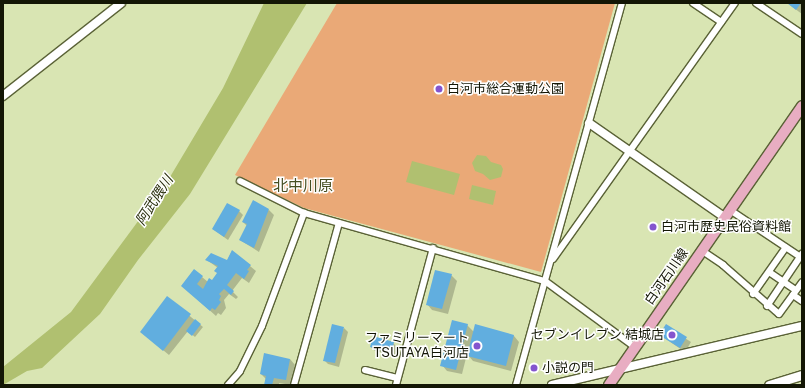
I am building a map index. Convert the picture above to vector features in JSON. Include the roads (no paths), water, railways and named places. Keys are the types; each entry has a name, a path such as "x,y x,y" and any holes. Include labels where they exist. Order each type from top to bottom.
{"main road":[{"name":"白河石川線","path":"609,385 802,106"},
{"path":"769,385 802,375"}],"street":[{"path":"3,96 121,3"},
{"path":"516,385 622,3"},
{"path":"693,3 721,22"},
{"path":"550,263 631,152 734,3"},
{"path":"756,3 802,34"},
{"path":"589,123 631,152 727,213 801,256 767,306"},
{"path":"240,181 304,212 545,281 635,347"},
{"path":"228,385 240,371 262,326 304,212"},
{"path":"294,385 339,223"},
{"path":"753,294 786,247"},
{"path":"396,385 433,248"},
{"path":"702,250 723,265 753,294 779,314 802,282"},
{"path":"769,272 783,281 802,301"},
{"path":"552,385 802,326"},
{"path":"365,370 397,378"}],"water":[{"name":"阿武隈川","path":"264,3 307,3 190,194 138,260 100,314 42,368 27,371 3,385 3,367 71,312 167,182 223,88"},
{"path":"477,155 486,156 491,162 501,165 503,169 501,177 490,180 483,174 475,171 472,163"},
{"path":"412,161 460,174 454,195 406,182"},
{"path":"472,185 496,191 493,205 469,199"}],"place":[{"name":"白河市総合運動公園","path":"439,89"},
{"name":"白河市歴史民俗資料館","path":"653,227"},
{"name":"セブンイレブン 結城店","path":"672,335"},
{"name":"ファミリーマート TSUTAYA白河店","path":"477,346"},
{"name":"小説の門","path":"534,368"}],"district":[{"name":"北中川原","path":"303,186"}]}
